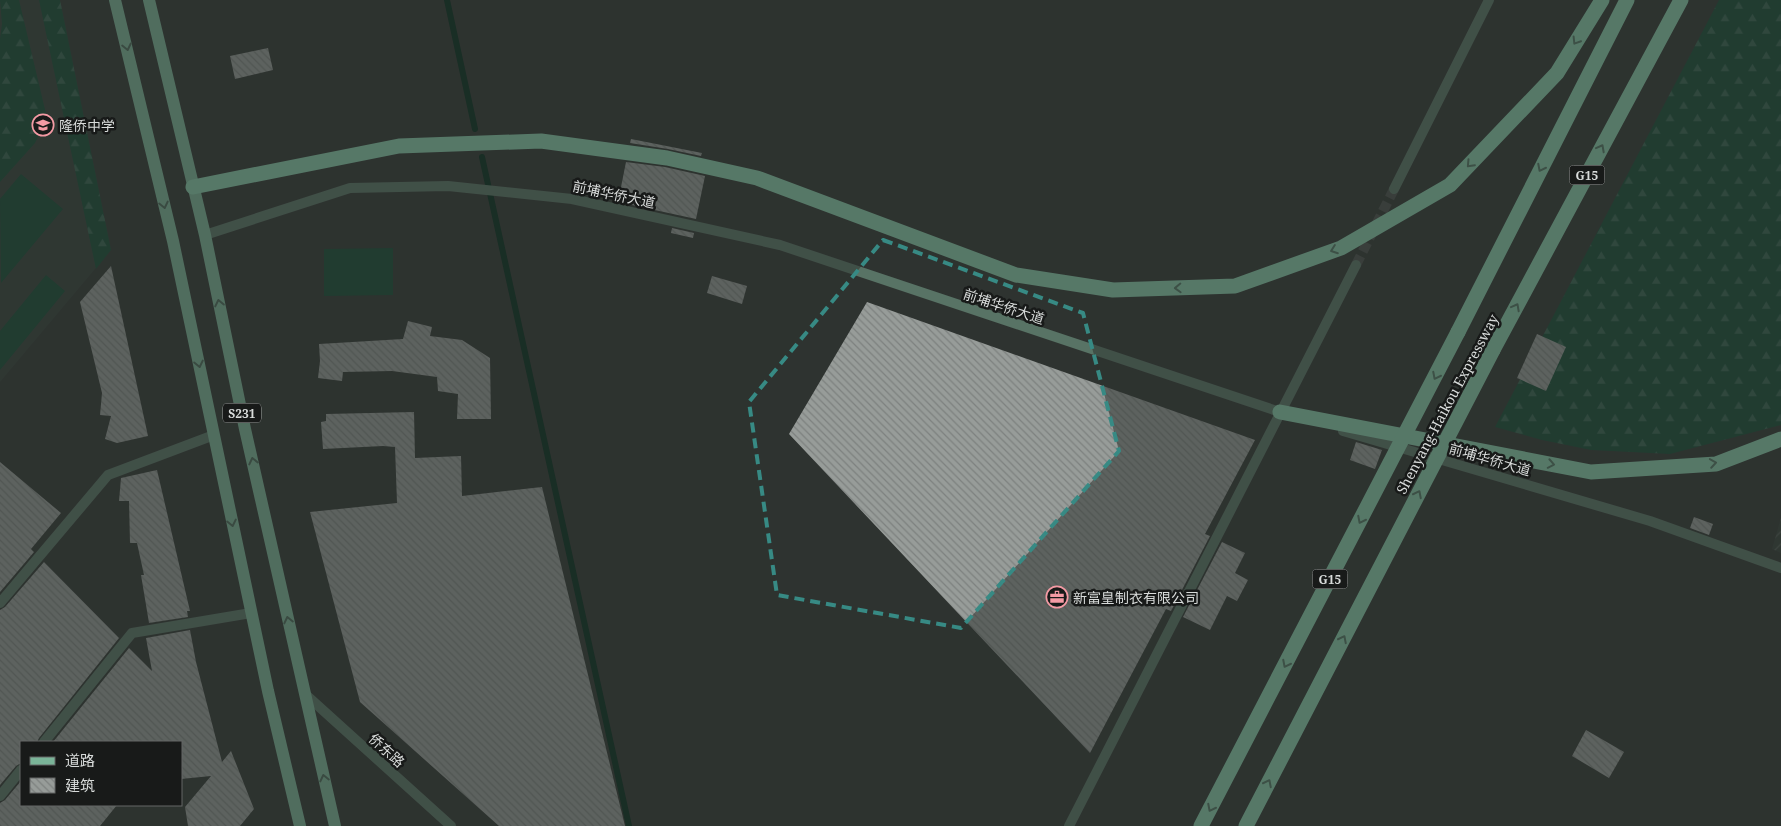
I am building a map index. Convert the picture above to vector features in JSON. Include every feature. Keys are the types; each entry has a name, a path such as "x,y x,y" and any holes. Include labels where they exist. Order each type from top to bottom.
{"highway":[{"path":"193,187 399,146 541,141 666,158 757,178 1016,275 1113,290 1235,286 1341,248 1450,185 1557,73 1602,0"},
{"name":"Shenyang-Haikou Expressway","path":"1201,826 1458,332 1627,0"},
{"name":"Shenyang-Haikou Expressway","path":"1246,826 1493,350 1681,0"},
{"path":"1280,412 1591,472 1716,464 1781,439"}],"main road":[{"name":"S231","path":"115,0 173,241 251,613 300,826"},
{"name":"S231","path":"149,0 205,235 243,420 335,826"}],"street":[{"path":"1394,189 1489,0"},
{"name":"前埔华侨大道","path":"205,235 350,188 448,186 572,199 780,245 1280,412 1650,521 1781,568"},
{"path":"1069,826 1356,265"},
{"path":"0,603 108,475 214,435"},
{"path":"45,741 132,634 251,613"},
{"name":"侨东路","path":"305,694 451,826"},
{"path":"0,796 20,771"}],"highlighted area":[{"path":"883,240 1083,313 1119,451 961,628 777,595 749,402"}],"shaded area":[{"name":"隆侨中学","path":"0,0 60,0 111,250 0,382"},
{"path":"1781,518 1781,553 1772,549"}],"green space":[{"path":"0,0 19,0 47,118 35,143 0,182 0,39 2,24"},
{"path":"39,0 60,0 111,250 96,269"},
{"path":"1719,0 1781,0 1781,425 1670,454 1591,450 1542,440 1495,427"},
{"path":"21,174 63,209 1,283 0,199"},
{"path":"393,248 393,295 324,296 324,249"},
{"path":"46,275 65,291 0,370 0,331"}],"building":[{"path":"268,48 273,70 235,79 230,56"},
{"path":"631,139 702,153 701,156 630,143"},
{"path":"626,162 665,167 705,176 696,219 618,202"},
{"path":"672,228 694,233 693,238 671,233"},
{"path":"111,266 148,436 117,443 105,439 111,416 100,415 102,393 80,302"},
{"path":"712,276 747,286 742,304 707,293"},
{"name":"新富皇制衣有限公司","path":"867,302 1255,440 1205,534 1210,536 1171,611 1166,609 1090,753 789,434"},
{"path":"408,321 432,327 430,336 462,340 490,358 491,419 457,419 458,394 438,391 437,377 392,371 343,372 342,381 318,378 319,344 403,339"},
{"path":"1537,334 1566,347 1546,391 1517,378"},
{"path":"414,412 415,458 461,456 462,496 542,487 625,826 499,826 360,702 310,512 397,503 395,447 323,449 321,422 326,421 326,414"},
{"path":"1356,442 1382,450 1375,469 1350,460"},
{"path":"0,462 61,513 31,549 34,552 0,592"},
{"path":"157,470 190,611 187,611 188,617 149,623 141,575 144,575 137,543 130,543 129,501 119,501 121,478"},
{"path":"1694,517 1713,524 1709,535 1690,528"},
{"path":"1222,542 1245,553 1235,573 1248,580 1237,601 1227,596 1210,630 1183,617"},
{"path":"44,562 119,638 38,741 20,741 20,764 0,785 0,610 5,607"},
{"path":"190,630 196,662 222,762 231,751 254,809 240,826 188,826 185,807 211,776 182,779 182,741 54,741 129,648 152,671 146,638"},
{"path":"1586,730 1624,752 1609,778 1572,756"},
{"path":"20,782 20,806 116,806 100,826 0,826 0,803 5,800"}],"waterway":[{"path":"447,0 475,129"},
{"path":"482,157 629,826"}],"tunnel":[{"path":"1356,265 1394,189"}],"place":[{"name":"隆侨中学","path":"43,125"},
{"name":"新富皇制衣有限公司","path":"1057,597"}]}
